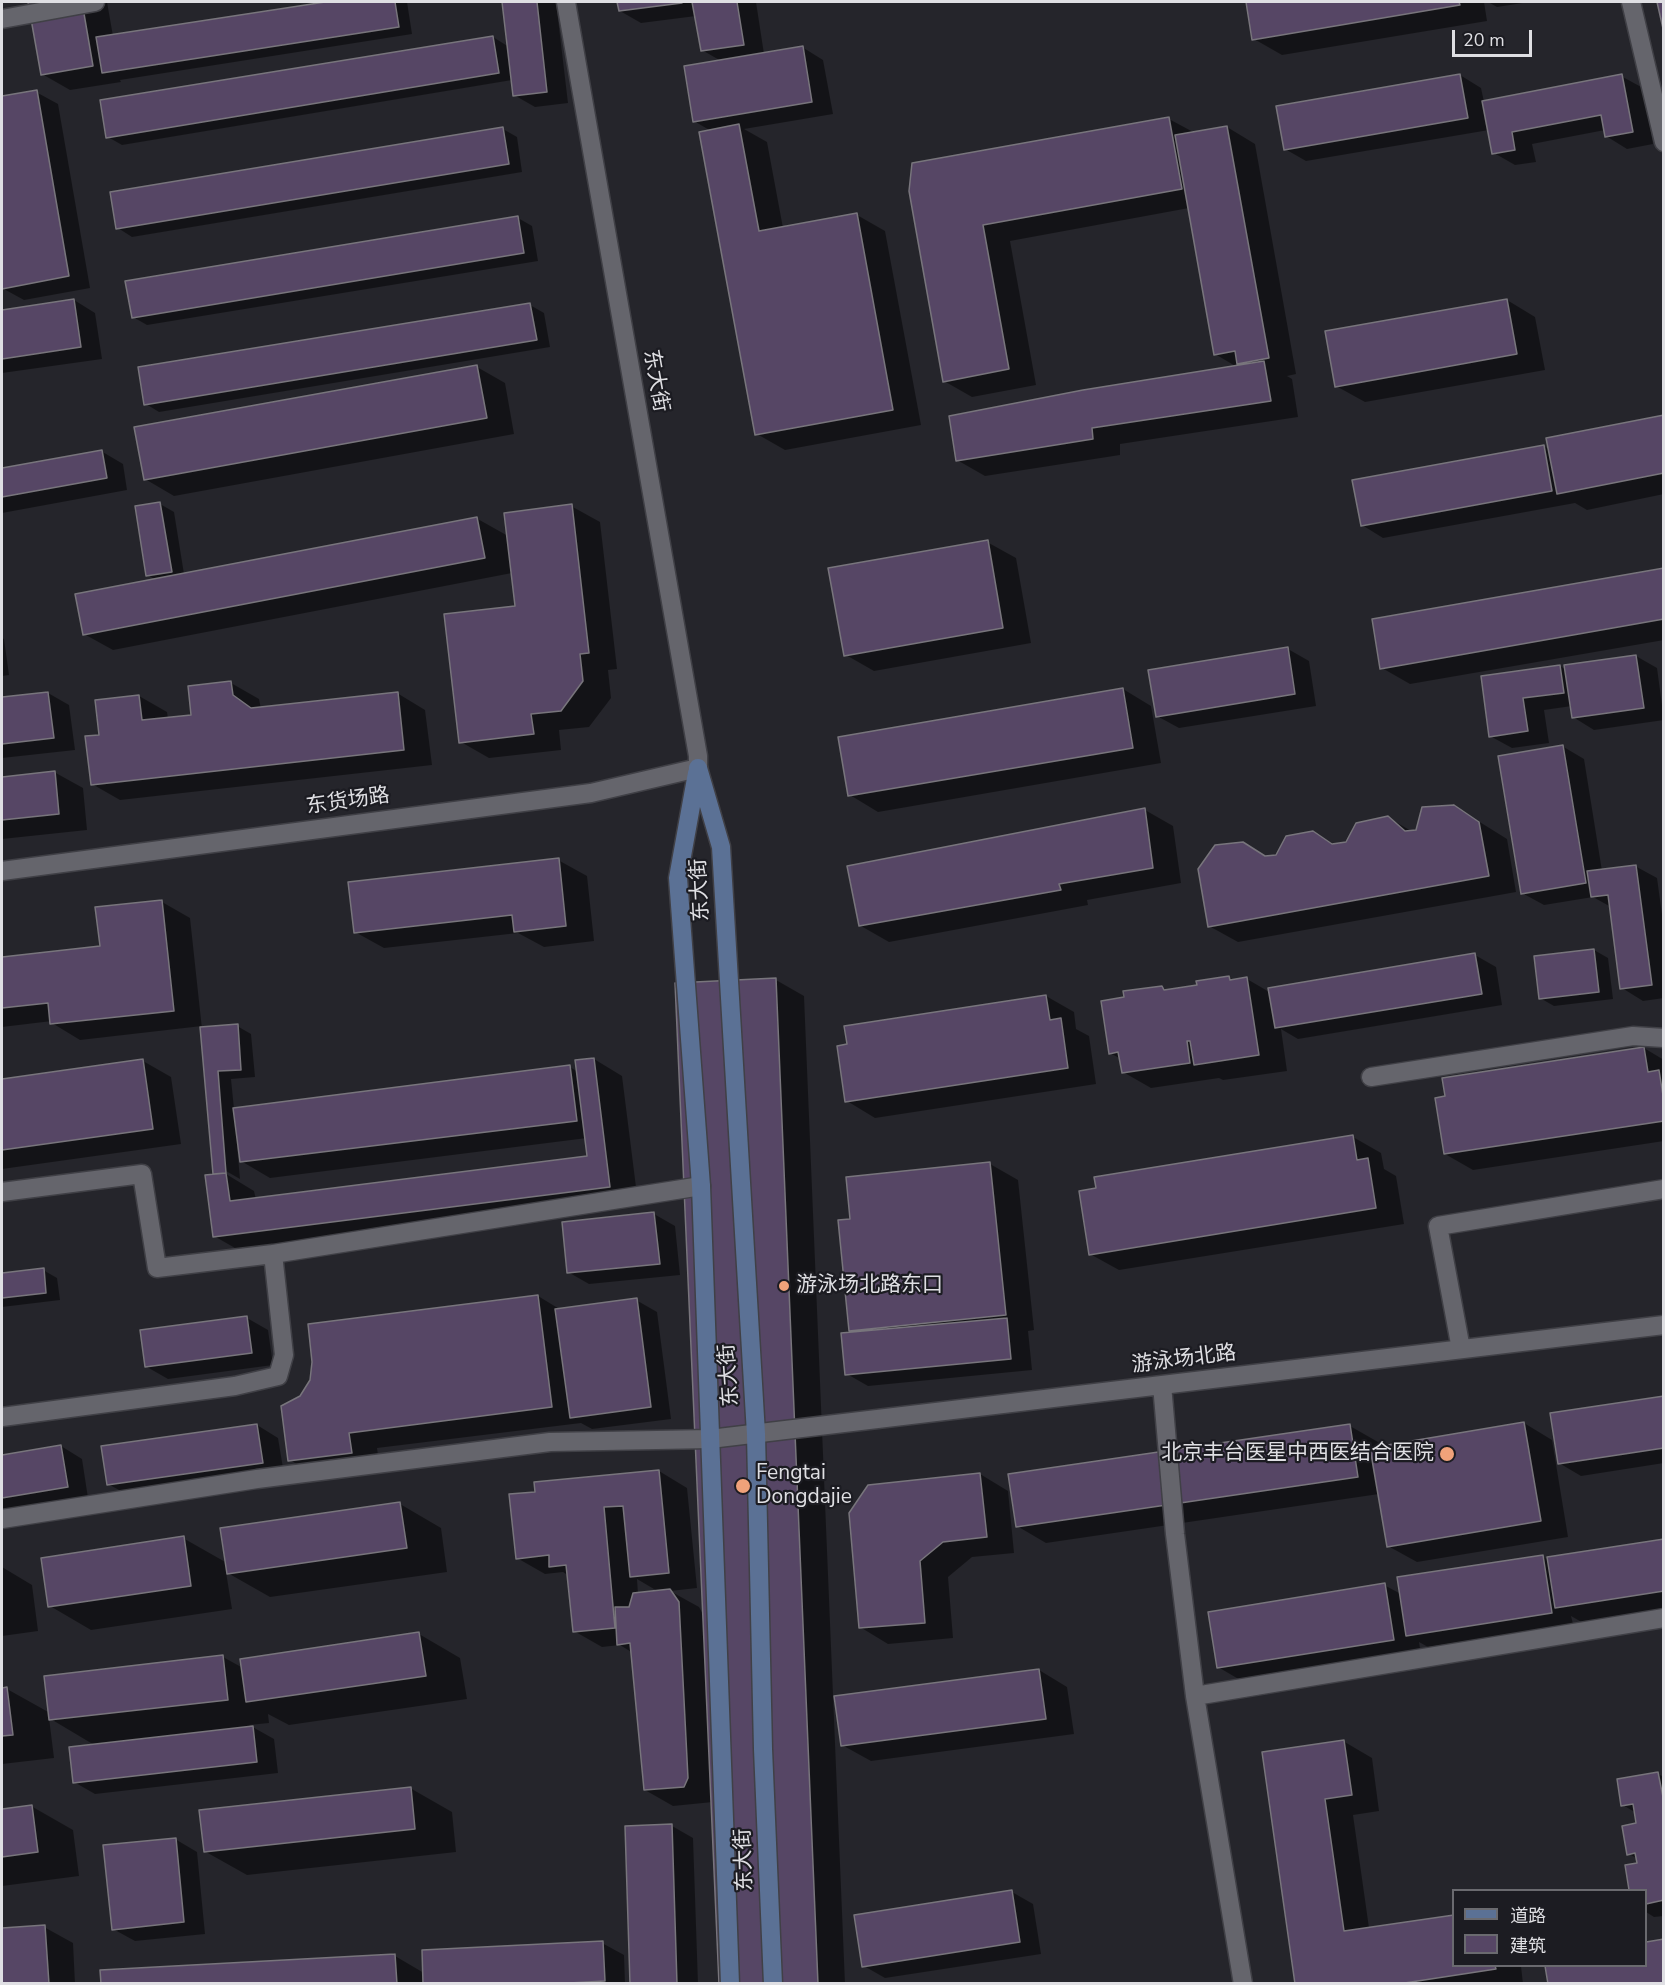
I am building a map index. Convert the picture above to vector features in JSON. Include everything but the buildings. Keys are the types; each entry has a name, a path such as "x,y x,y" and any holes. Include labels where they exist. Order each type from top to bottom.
{"main road":[{"name":"东大街","path":"698,768 678,878 701,1186 730,1983"},
{"name":"东大街","path":"698,768 721,847 756,1434 763,1749 773,1983"}],"street":[{"path":"2,19 95,2"},
{"name":"东大街","path":"566,2 698,756 698,768"},
{"path":"1631,2 1664,142"},
{"name":"东货场路","path":"2,871 591,793 698,768"},
{"path":"1371,1077 1633,1036 1664,1038"},
{"path":"2,1192 142,1174 157,1268 273,1254 701,1186"},
{"path":"1461,1349 1438,1226 1664,1189"},
{"path":"2,1417 235,1386 278,1376 285,1356 273,1254"},
{"name":"游泳场北路","path":"2,1518 257,1479 550,1442 710,1438 756,1434 1664,1325"},
{"path":"1162,1385 1175,1534 1195,1696 1243,1983"},
{"path":"1195,1696 1664,1618"}],"place":[{"name":"游泳场北路东口","path":"784,1286"},
{"name":"北京丰台医星中西医结合医院","path":"1447,1454"},
{"name":"Fengtai Dongdajie","path":"743,1486"}]}
